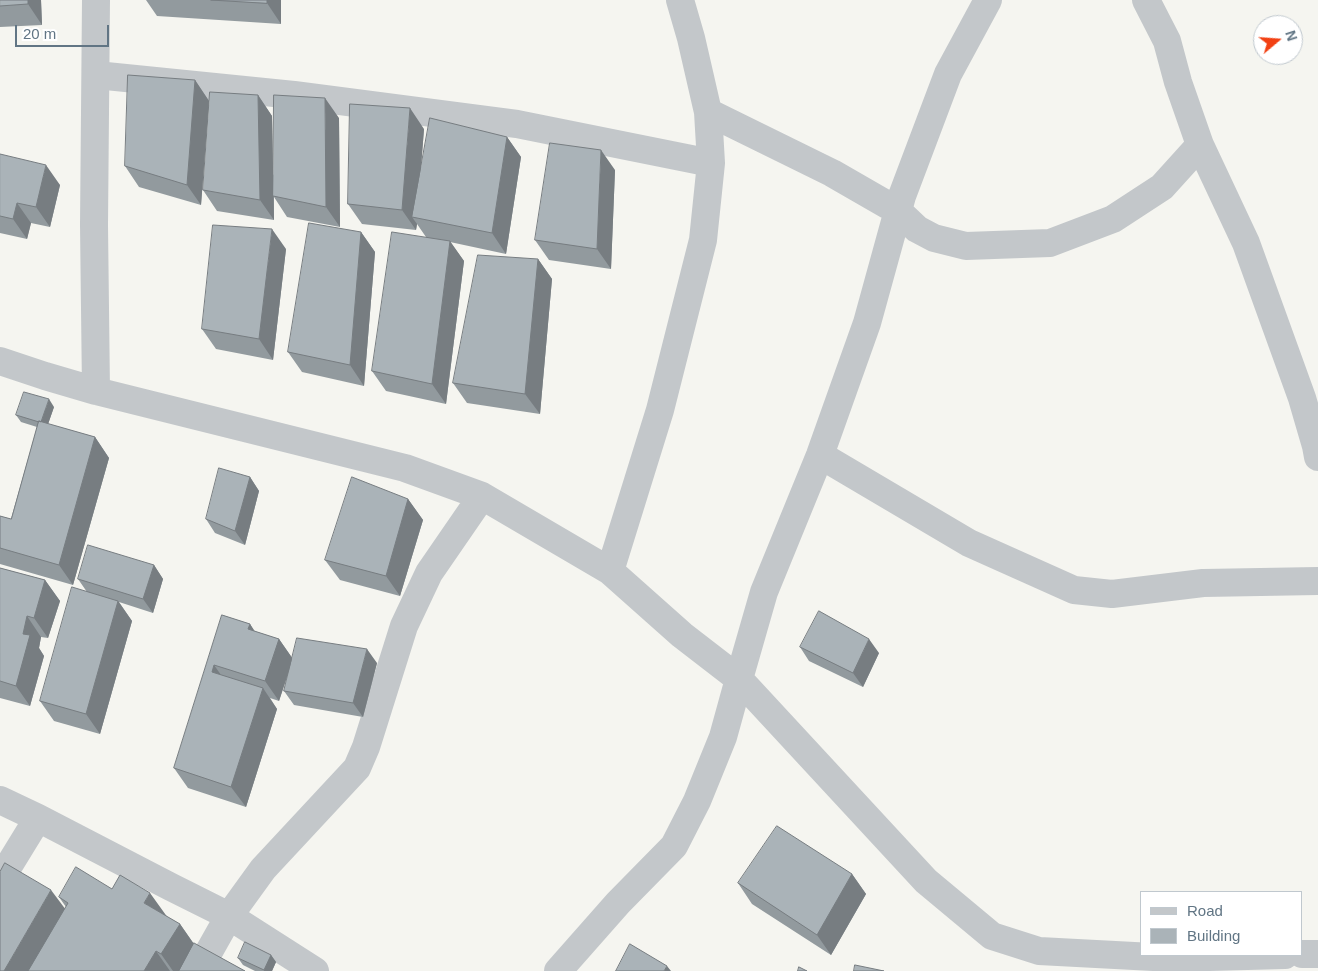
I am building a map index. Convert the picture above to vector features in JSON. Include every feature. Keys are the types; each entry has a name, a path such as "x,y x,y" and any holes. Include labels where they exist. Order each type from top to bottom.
{"street":[{"path":"96,0 94,225 96,391"},
{"path":"610,571 660,410 703,240 711,163 708,112 680,0"},
{"path":"558,971 618,903 674,846 697,802 723,737 764,592 820,455 867,323 902,196 948,74 988,0"},
{"path":"1146,0 1167,41 1178,82 1200,145 1246,243 1302,398 1318,457"},
{"path":"96,75 294,94 507,123 711,163"},
{"path":"708,112 832,172 898,211 916,229 934,238 966,246 1050,243 1113,219 1162,187 1200,145"},
{"path":"0,361 96,391 405,468 482,496 610,571 682,635 739,679 926,881 992,936 1036,961 1247,956"},
{"path":"820,455 969,543 1074,590 1112,594 1203,583 1318,580"},
{"path":"198,971 229,916 263,869 356,768 366,746 408,617 429,573 482,496"},
{"path":"0,800 229,916 315,971"},
{"path":"0,880 38,818"},
{"path":"1303,954 1318,954"}],"building":[{"path":"0,0 28,0 28,4 0,6"},
{"path":"211,0 267,0 267,3"},
{"path":"128,75 195,80 187,185 125,166"},
{"path":"210,92 258,95 260,200 203,190"},
{"path":"274,95 325,98 326,207 273,196"},
{"path":"350,104 410,108 402,210 348,204"},
{"path":"430,118 507,137 492,233 412,217"},
{"path":"550,143 601,150 597,249 535,240"},
{"path":"0,154 46,165 36,207 17,203 13,219 0,216"},
{"path":"309,223 361,232 350,365 288,352"},
{"path":"213,225 272,229 259,339 202,329"},
{"path":"392,232 450,241 432,384 372,371"},
{"path":"478,255 538,259 525,394 453,383"},
{"path":"24,392 49,399 41,422 16,415"},
{"path":"39,421 95,437 59,565 0,548 0,516 11,519"},
{"path":"219,468 250,477 235,531 206,519"},
{"path":"352,477 408,499 386,576 325,560"},
{"path":"88,545 154,565 143,599 78,579"},
{"path":"0,568 45,580 34,618 27,616 23,634 30,635 16,686 0,681"},
{"path":"72,587 118,601 86,714 40,701"},
{"path":"819,611 869,639 853,673 800,647"},
{"path":"222,615 250,624 248,629 279,639 265,681 214,665 212,672 263,688 231,787 174,768"},
{"path":"297,638 367,649 353,703 284,691"},
{"path":"777,826 852,874 817,935 738,883"},
{"path":"5,863 51,890 4,971 0,971 0,872"},
{"path":"76,867 112,889 120,875 150,893 144,903 180,924 161,954 156,951 144,971 28,971 68,903 59,897"},
{"path":"245,942 271,955 264,970 238,958"},
{"path":"194,943 245,971 179,971"},
{"path":"630,944 667,966 664,971 616,971"},
{"path":"855,965 884,971 854,971"},
{"path":"799,967 807,971 798,971"}]}
